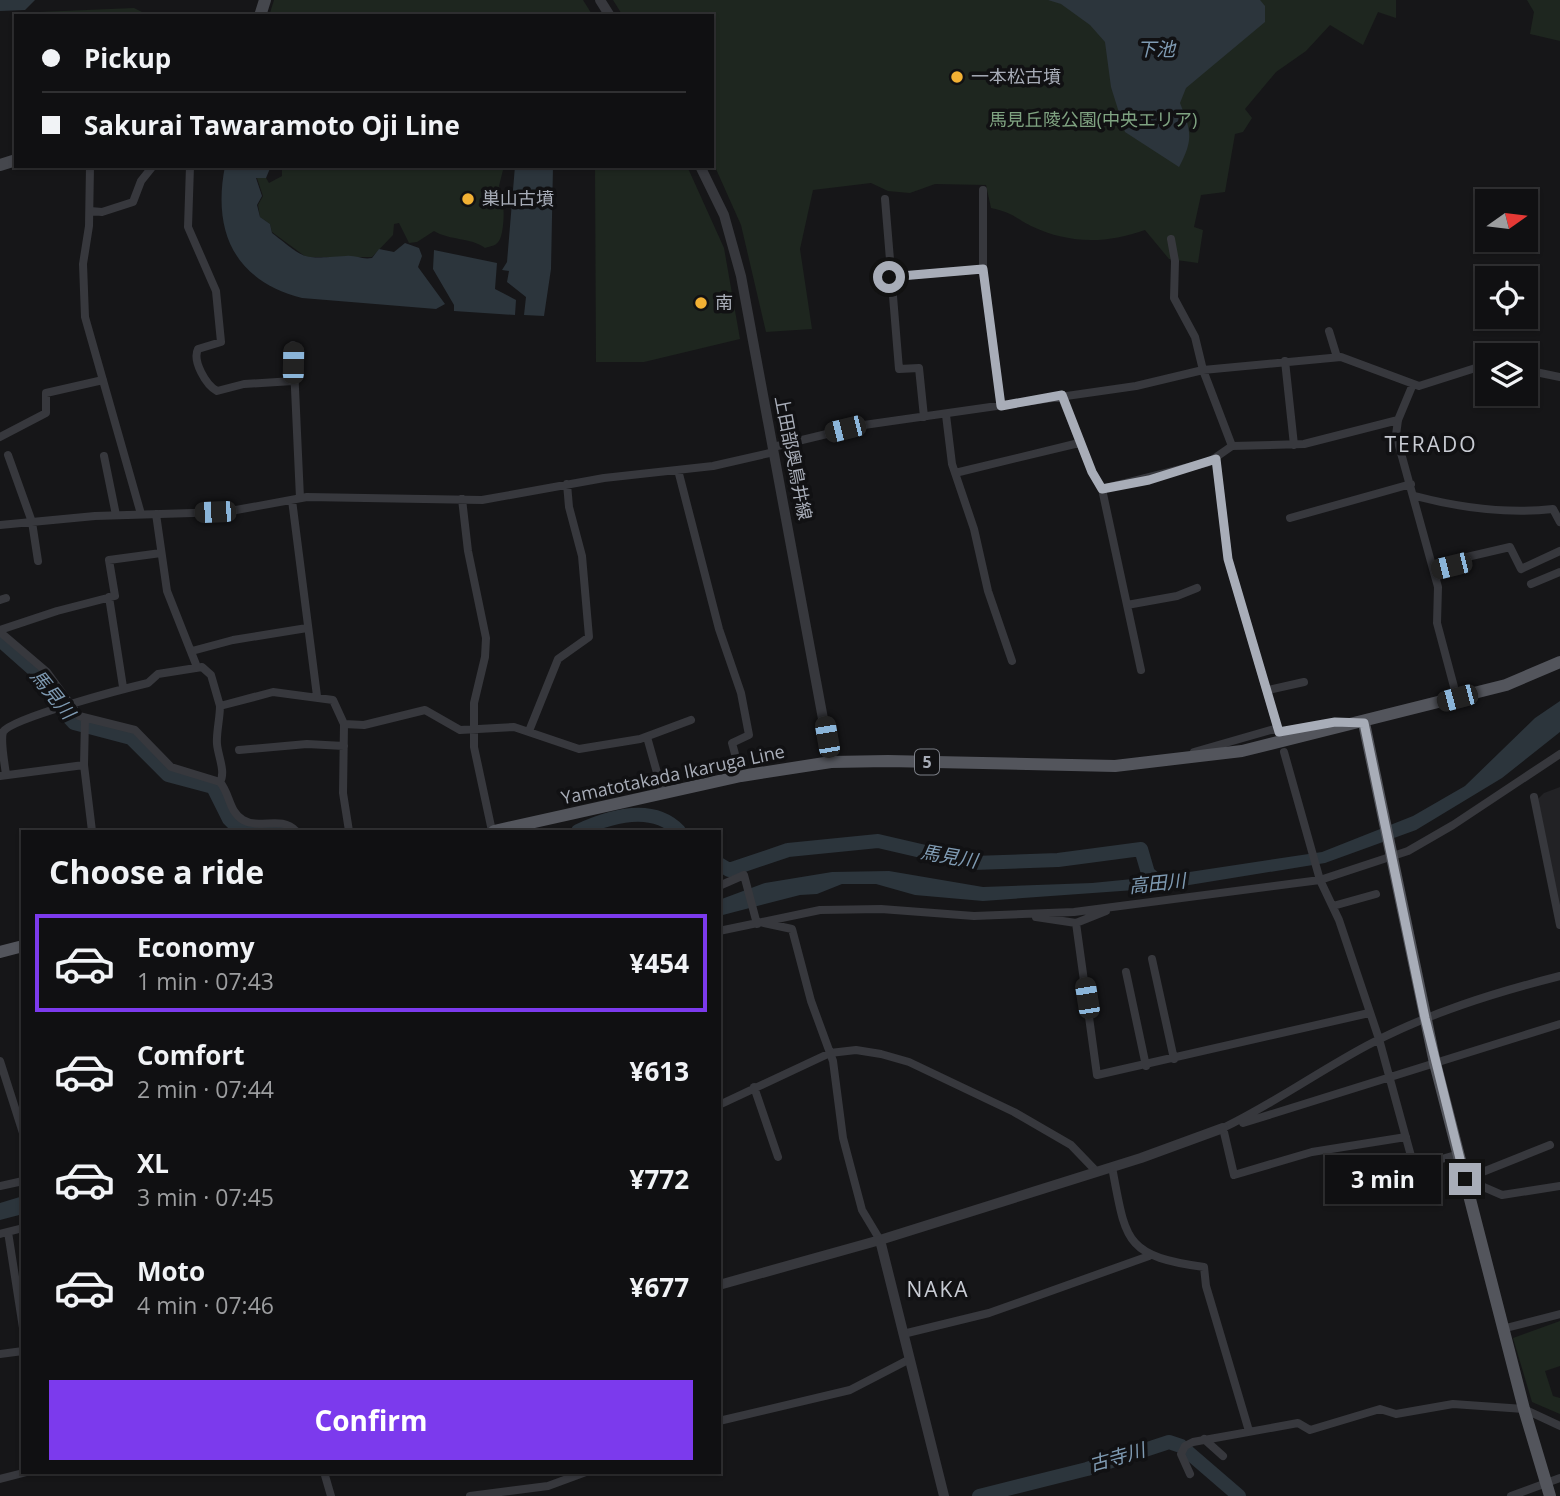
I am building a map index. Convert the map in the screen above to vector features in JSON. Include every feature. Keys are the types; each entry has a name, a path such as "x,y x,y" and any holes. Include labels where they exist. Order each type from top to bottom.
{"main road":[{"name":"Yamatotakada Ikaruga Line","path":"501,830 741,776 831,762 1090,766 1161,762 1242,751 1364,723 1517,682 1560,662"},
{"path":"1364,723 1435,1063 1502,1329 1550,1496"},
{"path":"0,952 21,947"}],"street":[{"path":"90,168 90,211 83,264 84,307 89,335 141,514"},
{"path":"90,211 102,212 133,202 141,181 151,168"},
{"path":"190,168 188,227 216,291 221,342 198,349 197,362 210,387 216,391 244,384 293,381"},
{"name":"上田部奥鳥井線","path":"701,168 732,237 831,762"},
{"path":"983,190 983,269 1001,406"},
{"path":"885,198 889,277 899,369 919,368 924,417"},
{"path":"1171,239 1175,261 1174,298 1195,337 1203,370 1232,446"},
{"path":"889,277 983,269"},
{"path":"1329,331 1337,357"},
{"path":"293,345 296,499 307,628 317,696"},
{"path":"0,525 116,515 225,512 296,499 493,498 567,484 713,466 864,425 1148,384 1203,370 1285,361 1337,357 1413,384 1424,385 1475,368"},
{"path":"1285,361 1294,445"},
{"path":"1538,372 1560,377"},
{"path":"0,437 46,412 46,393 103,380"},
{"path":"1413,384 1398,420 1396,435 1434,570 1439,594 1437,623 1457,698"},
{"path":"1062,395 1079,443 1102,489 1141,670"},
{"path":"946,415 955,473 974,529 988,591 1012,661"},
{"path":"1102,489 1149,480 1216,459 1232,446 1294,445 1398,420"},
{"path":"955,473 1079,443"},
{"path":"9,455 32,522 38,561"},
{"path":"104,456 116,515"},
{"path":"1216,459 1228,559 1279,732"},
{"path":"678,470 719,629 744,704 749,735 732,743 741,776"},
{"path":"529,731 558,659 589,637 582,556 569,507 567,484"},
{"path":"1290,518 1411,484"},
{"path":"1415,496 1464,507 1520,512 1553,509 1560,522"},
{"path":"462,499 468,551 486,644 474,703 475,756 496,830"},
{"path":"156,514 167,591 197,667"},
{"path":"1434,570 1468,562 1467,557 1510,547 1521,569 1560,551"},
{"path":"0,631 115,596 108,560 161,553"},
{"path":"1531,584 1560,572"},
{"path":"1128,605 1177,596 1197,588"},
{"path":"109,597 123,687"},
{"path":"191,651 250,636 307,628"},
{"path":"0,631 41,667 64,706 84,724 135,730 171,767 219,782 227,791 235,813 244,821 282,823 294,830"},
{"path":"84,765 3,775 1,738 4,730 64,706 123,687 148,683 158,674 197,667 209,671 220,706 220,729 216,741 222,775 219,782"},
{"path":"1268,690 1304,681"},
{"path":"220,706 273,692 333,700 344,724 343,793 349,830"},
{"path":"344,724 364,726 425,710 460,730 514,726 579,749 647,737 691,720"},
{"path":"1161,762 1279,732 1335,722 1364,723"},
{"path":"84,724 84,765 92,830"},
{"path":"647,737 663,794"},
{"path":"239,750 307,744 344,746"},
{"path":"1284,752 1320,880 1333,906 1379,1039 1415,1167 1459,1154"},
{"path":"721,930 809,911 858,908 952,915 1109,909 1320,880 1392,858 1453,825 1560,754"},
{"path":"1534,797 1560,925"},
{"path":"721,885 744,875 758,922"},
{"path":"1333,906 1376,894"},
{"path":"1031,914 1053,922 1076,923 1109,909"},
{"path":"758,922 792,929 811,1001 830,1053 843,1138 862,1210 880,1240 944,1496"},
{"path":"1076,923 1097,1075 1146,1066 1369,1013"},
{"path":"1152,958 1174,1059"},
{"path":"1126,972 1146,1066"},
{"path":"1223,1128 1379,1039 1425,1018 1488,995 1560,975"},
{"path":"721,1284 880,1240 1112,1167 1223,1128 1560,1024"},
{"path":"721,1104 830,1053 856,1050 909,1062 1014,1112 1071,1146 1096,1171"},
{"path":"0,1061 21,1127"},
{"path":"754,1087 778,1157"},
{"path":"1223,1128 1234,1175 1312,1152 1406,1137"},
{"path":"1465,1179 1550,1145"},
{"path":"1112,1167 1123,1225 1149,1256"},
{"path":"1465,1179 1502,1195 1560,1186"},
{"path":"0,1186 21,1181"},
{"path":"21,1229 4,1233 21,1318"},
{"path":"903,1334 989,1313 1149,1256 1204,1267 1206,1286 1249,1431"},
{"path":"1502,1329 1560,1314"},
{"path":"0,1354 21,1351"},
{"path":"721,1422 850,1390 908,1360"},
{"path":"1190,1474 1181,1454 1188,1443 1298,1423 1310,1430 1380,1409 1396,1414 1453,1404 1524,1409 1560,1426"},
{"path":"1204,1439 1223,1456"},
{"path":"0,1479 21,1474"},
{"path":"325,1474 331,1496"},
{"path":"470,1496 548,1486 581,1474"},
{"path":"1511,1496 1560,1478"}],"shaded area":[{"path":"1560,787 1560,911 1538,799 1544,793"}],"green space":[{"path":"274,0 583,0 592,14 270,14"},
{"name":"馬見丘陵公園(中央エリア)","path":"613,0 1396,0 1396,18 1378,12 1363,45 1330,25 1306,51 1276,72 1245,109 1252,118 1243,132 1235,134 1225,192 1201,195 1194,227 1203,230 1198,263 1169,259 1145,230 1102,240 1073,239 1045,232 991,208 986,185 935,184 910,193 888,191 871,183 813,190 800,249 812,329 766,332 741,225 714,164 714,14 622,14"},
{"path":"1527,0 1560,0 1560,41 1530,34 1534,12"},
{"path":"134,8 146,14 38,14"},
{"path":"282,168 504,168 499,186 504,212 500,239 496,244 485,248 434,231 417,242 409,243 399,223 394,224 393,235 372,257 306,257 272,232 270,224 260,217 258,205 263,196 257,178 266,178 269,183 282,176"},
{"path":"595,168 688,168 724,248 740,339 644,362 596,362"},
{"path":"1560,1321 1560,1366 1545,1371 1553,1396 1560,1398 1560,1414 1532,1402 1513,1338"}],"water":[{"path":"0,0 35,0 25,10 0,11"},
{"name":"下池","path":"1048,0 1260,0 1265,6 1265,22 1186,88 1180,103 1187,121 1189,142 1179,167 1125,132 1111,87 1105,42 1090,25 1061,4"},
{"path":"225,168 270,168 266,178 256,178 262,196 257,205 260,217 270,224 272,233 299,253 312,257 372,258 379,249 394,252 405,243 419,248 422,256 418,267 445,304 436,309 302,298 279,290 245,266 234,250 226,232 222,212"},
{"path":"515,168 553,168 551,269 544,316 524,315 526,297 507,282 509,271 502,270 507,262"},
{"path":"434,250 497,263 495,289 516,300 515,315 454,311 454,305 433,269"},
{"name":"高田川","path":"1560,701 1560,732 1502,778 1416,830 1325,863 1177,887 983,901 915,895 876,884 842,884 817,894 800,895 721,915 721,899 765,883 832,872 889,871 983,887 1092,883 1163,876 1322,852 1413,816 1465,786 1535,718"},
{"path":"21,1197 21,1215 0,1220 0,1203"}],"waterway":[{"name":"馬見川","path":"0,640 43,678 63,711 74,723 131,738 168,775 213,787 229,819 237,827 272,830"},
{"name":"馬見川","path":"580,830 616,817 630,815 656,817 678,830"},
{"name":"馬見川","path":"721,865 729,870 788,850 878,841 973,863 1058,860 1141,849 1148,873 1161,884"},
{"name":"古寺川","path":"979,1496 1087,1469 1169,1442 1181,1446 1239,1496"}],"place":[{"name":"一本松古墳","path":"957,77"},
{"name":"巣山古墳","path":"468,199"},
{"name":"南","path":"701,303"}],"district":[{"name":"TERADO","path":"1431,445"},
{"name":"NAKA","path":"938,1290"}],"route":[{"path":"889,277 983,269 990,343 1001,406 1062,395 1092,472 1102,489 1149,480 1216,459 1228,559 1279,732 1343,721 1364,723 1425,1018 1465,1179"}]}
